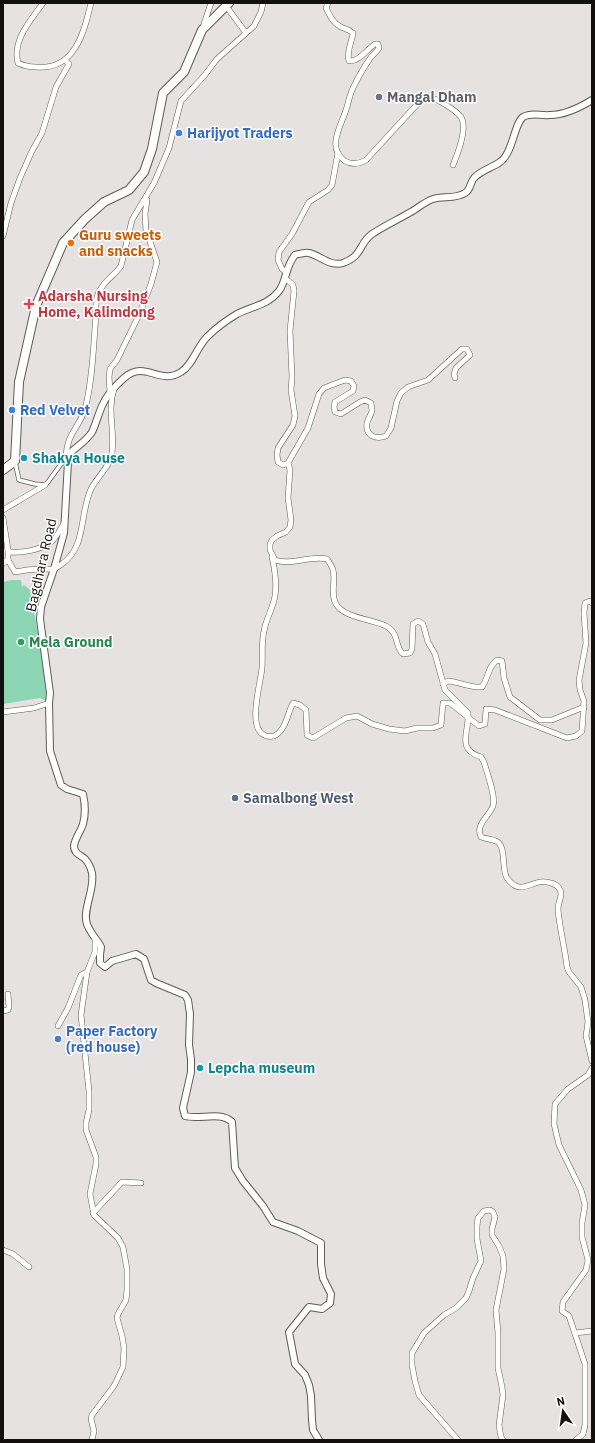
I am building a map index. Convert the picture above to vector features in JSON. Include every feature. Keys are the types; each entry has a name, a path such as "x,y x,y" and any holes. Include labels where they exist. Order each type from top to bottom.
{"main road":[{"path":"3,470 15,461 19,382 36,306 62,244 85,219 104,202 129,190 144,172 152,149 163,93 184,72 202,30 228,5"}],"street":[{"path":"43,3 22,32 16,55 18,63 24,66 46,68 65,60 84,32 91,3"},
{"path":"202,30 211,3"},
{"path":"3,518 8,550 6,562 15,572 28,569 54,569 68,559 74,552 79,541 87,500 91,489 102,474 112,455 112,390 109,377 110,369 117,360 139,315 149,290 157,262 146,230 145,208 148,196 169,148 181,101 217,59 254,26 263,3"},
{"path":"328,3 326,8 334,21 352,33 349,45 349,61 353,61 358,58 375,44 378,44 379,48 369,60 354,86 336,137 338,153 332,185 328,190 309,202 292,234 279,252 278,260 285,275 293,285 294,291 290,331 292,377 291,390 295,416 293,425 278,448 278,462 283,465 288,463 308,428 319,394 324,388 345,380 351,381 354,386 353,391 336,402 334,407 336,412 341,414 365,400 370,404 372,410 367,423 368,431 373,437 379,439 386,436 391,428 397,401 401,393 412,385 428,380 462,349 467,349 470,355 456,368 454,374 456,378"},
{"path":"228,5 246,33"},
{"path":"3,236 11,203 20,178 32,150 42,133 56,87 69,64 65,60"},
{"path":"338,153 347,162 361,163 366,160 423,98 430,97 436,98 457,112 463,122 461,146 453,165"},
{"path":"3,510 48,482 66,457 85,441 92,432 102,405 112,390 133,371 138,370 160,376 170,376 181,372 207,336 238,314 260,306 280,290 290,260 295,255 308,252 333,264 342,264 358,254 368,238 377,231 433,199 465,193 470,188 474,178 504,158 513,142 521,119 530,113 550,115 561,114 574,110 592,100"},
{"path":"66,457 66,447 70,435 84,410 90,380 97,299 104,283 116,273 121,266 132,220 148,196"},
{"name":"Bagdhara Road","path":"66,457 68,462 64,533 41,607 40,619 49,675 50,750 60,785 83,794 86,804 83,824 76,838 74,848 76,852 86,860 92,872 93,884 86,911 86,923 95,938"},
{"path":"15,461 19,480 45,485"},
{"path":"288,463 290,470 288,498 291,520 290,527 286,532 272,540 270,544 277,583 275,598 263,632 261,651 262,666 256,699 256,717 261,734 268,737 276,735 283,728 293,703 300,705 306,710 307,734 313,738 346,718 357,716 372,724 405,731 417,728 433,728 441,725 443,703 450,703 479,726 485,724 486,709 495,710 567,738 576,736 582,731 584,707 579,680 586,643 584,613 585,603 590,601 592,603"},
{"path":"8,550 10,552 20,553 47,545 57,536 65,521"},
{"path":"272,556 275,560 282,562 320,558 327,559 333,569 333,597 340,609 347,614 374,622 392,630 396,636 400,652 403,654 410,653 412,649 413,624 418,621 422,622 428,642 435,654 445,690 468,712 465,738 468,750 472,754 481,757 484,762 494,803 480,826 479,832 481,837 497,841 500,845 506,878 518,887 525,887 539,881 546,881 555,884 560,889 561,896 558,908 567,966 569,972 581,987 585,1000 588,1022 586,1036 592,1061"},
{"path":"444,684 448,680 459,682 474,688 482,687 490,666 497,660 502,661 504,678 510,697 540,720 552,720 584,707"},
{"path":"3,712 34,708 49,704"},
{"path":"92,1440 94,1431 91,1419 92,1415 114,1386 123,1366 124,1348 117,1318 126,1300 127,1290 127,1269 123,1247 118,1238 99,1221 93,1213 90,1194 96,1157 86,1130 89,1110 89,1090 82,1022 87,972 95,952 95,938"},
{"path":"95,938 101,947 100,963 105,967 112,961 136,954 144,959 151,980 185,995 188,1000 190,1014 189,1045 191,1059 190,1076 183,1108 185,1116 217,1116 228,1118 232,1122 235,1168 273,1222 298,1231 321,1244 323,1278 331,1294 330,1303 322,1309 309,1307 289,1332 295,1364 305,1375 309,1385 312,1420 314,1430 319,1440"},
{"path":"58,1026 68,1008 81,975 87,972"},
{"path":"3,1011 8,1010 9,1007 8,994"},
{"path":"576,1440 583,1434 585,1425 585,1364 569,1316 562,1310 563,1302 586,1270 588,1260 582,1237 582,1223 586,1205 581,1190 559,1145 554,1124 556,1104 558,1100 568,1089 588,1075 592,1068"},
{"path":"93,1213 122,1182 141,1183"},
{"path":"458,1440 419,1395 415,1381 412,1353 424,1333 444,1315 456,1308 466,1298 470,1290 472,1278 480,1261 477,1239 478,1218 484,1211 490,1210 493,1212 495,1217 492,1235 500,1246 503,1256 504,1269 496,1310 498,1333 498,1368 503,1395 499,1425 503,1440"},
{"path":"3,1250 13,1254 29,1267"},
{"path":"575,1333 592,1331"}],"green space":[{"name":"Mela Ground","path":"21,580 22,587 24,585 30,590 49,693 47,701 40,698 3,704 3,582"}],"place":[{"name":"Mangal Dham","path":"379,97"},
{"name":"Harijyot Traders","path":"179,133"},
{"name":"Guru sweets and snacks","path":"71,243"},
{"name":"Adarsha Nursing Home, Kalimdong","path":"29,304"},
{"name":"Red Velvet","path":"12,410"},
{"name":"Shakya House","path":"24,458"},
{"name":"Mela Ground","path":"21,642"},
{"name":"Samalbong West","path":"235,798"},
{"name":"Paper Factory (red house)","path":"58,1039"},
{"name":"Lepcha museum","path":"200,1068"}]}
